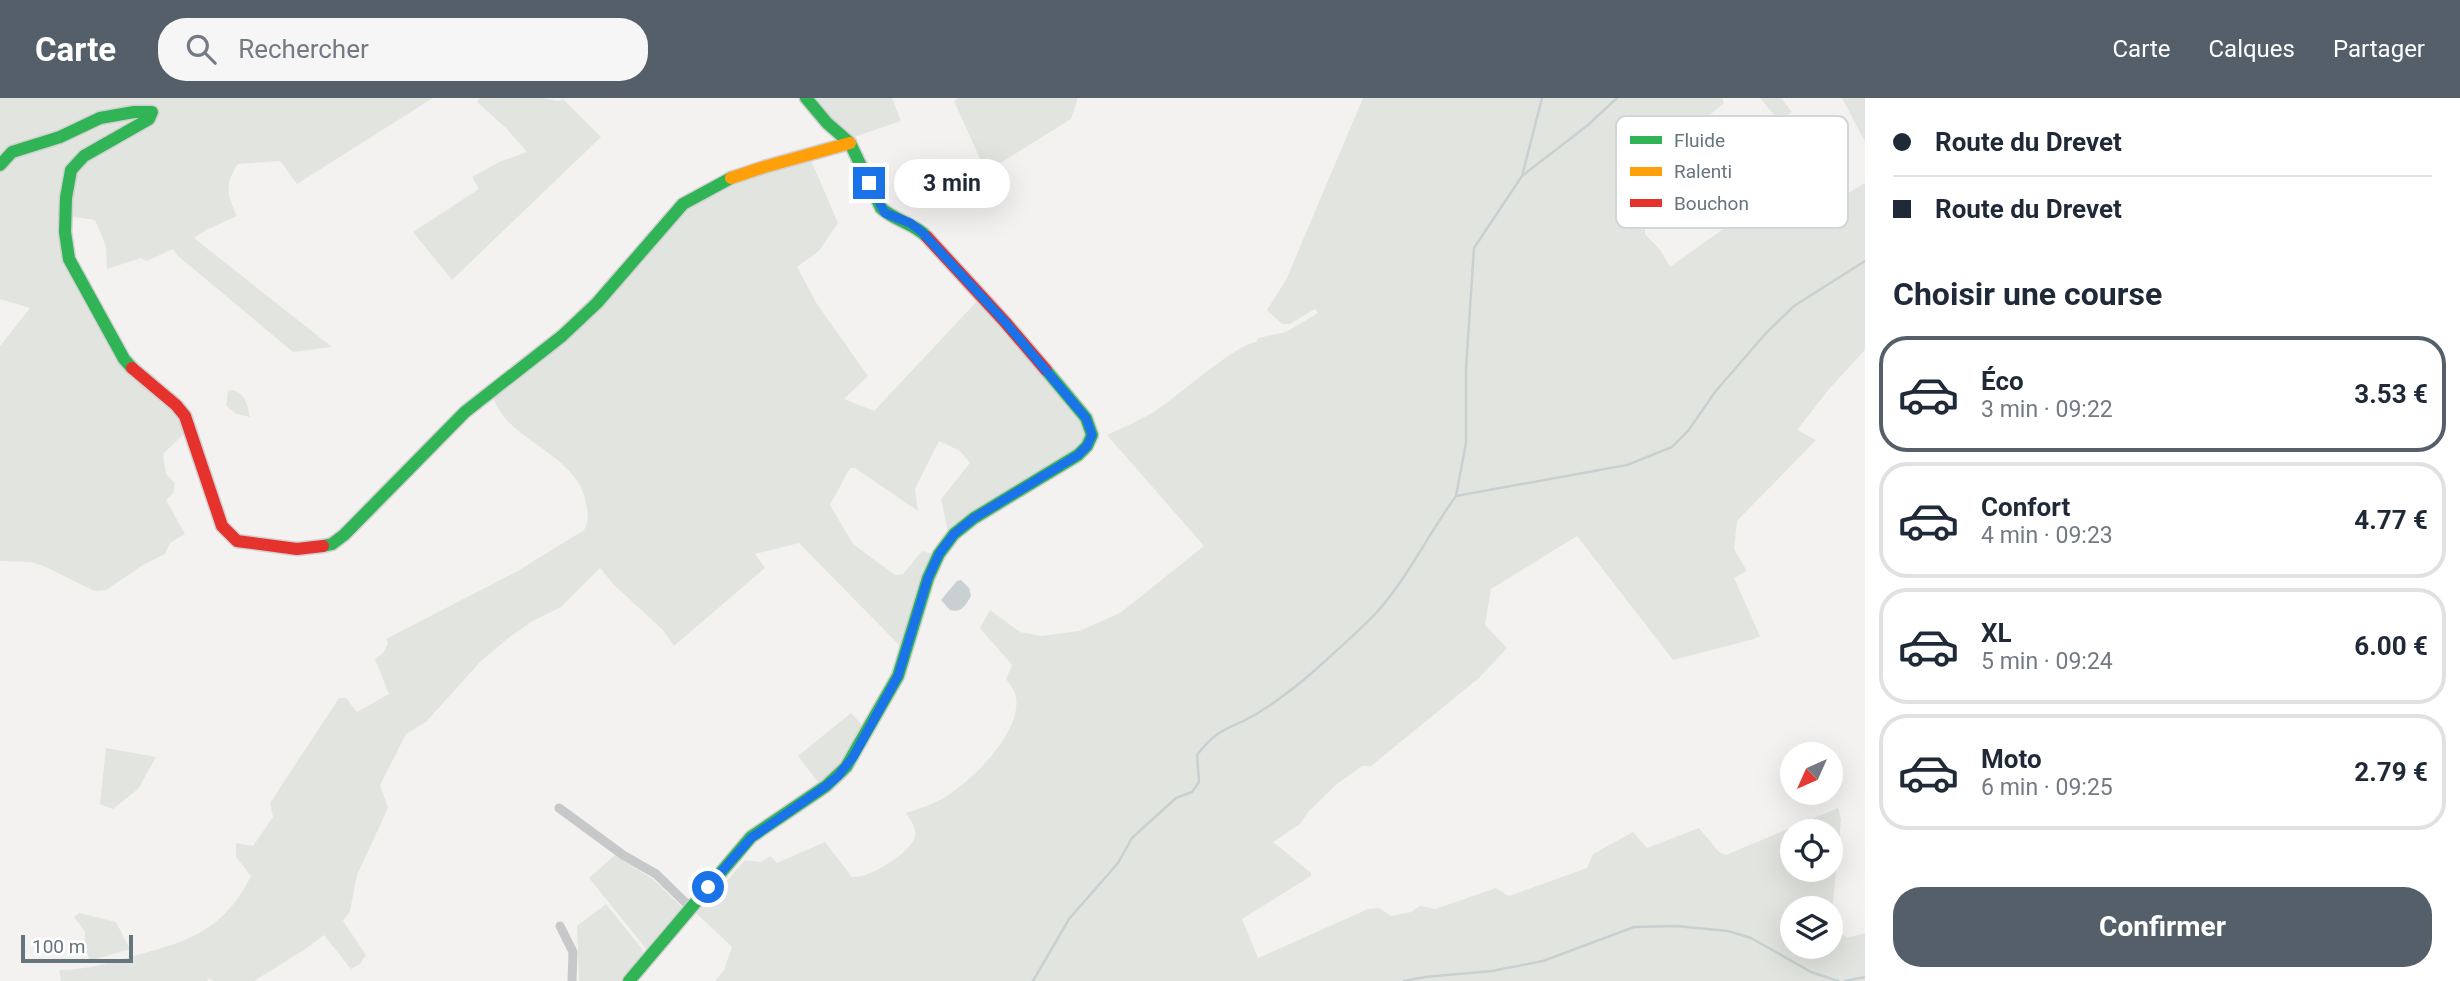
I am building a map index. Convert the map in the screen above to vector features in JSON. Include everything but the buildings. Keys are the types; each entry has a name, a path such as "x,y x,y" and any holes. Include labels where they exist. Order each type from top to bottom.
{"street":[{"path":"629,981 751,838 826,786 853,757 898,676 928,578 939,554 954,534 974,518 1078,455 1087,446 1092,435 1086,418 1005,322 922,232 881,208 850,143 817,114 806,98"},
{"path":"0,165 12,152 60,137 100,118 152,112 149,119 83,156 71,170 66,198 65,232 69,259 124,359 139,376 176,405 185,416 222,526 229,535 237,541 297,549 332,544 344,535 465,412 562,335 597,303 683,204 727,181 850,143"},
{"path":"559,808 624,855 656,874 691,908"},
{"path":"560,926 573,952 572,981"}],"shaded area":[{"path":"0,98 433,98 297,184 280,161 238,164 228,190 237,216 194,238 332,347 293,352 173,249 147,261 141,258 107,269 106,246 95,220 68,216 75,176 69,172 60,219 61,238 71,272 127,370 169,408 186,432 163,454 166,474 175,483 173,493 166,500 185,534 170,543 165,554 106,590 94,591 31,562 0,561 0,346 30,308 0,299"},
{"path":"480,98 563,99 601,137 452,280 413,232 479,189 472,177 499,162 527,152 506,128 477,102"},
{"path":"810,98 892,98 901,121 851,138"},
{"path":"959,98 1078,98 1071,119 986,172 954,101"},
{"path":"1363,98 1722,98 1724,103 1709,116 1616,116 1616,228 1645,228 1645,234 1661,251 1670,267 1724,228 1848,228 1848,193 1865,183 1865,350 1797,430 1816,440 1737,521 1734,549 1747,571 1734,578 1760,636 1673,660 1577,536 1491,589 1485,625 1507,648 1479,678 1371,766 1362,766 1337,784 1308,812 1300,824 1273,842 1311,873 1311,876 1242,919 1258,958 1368,909 1379,908 1391,916 1411,912 1420,906 1435,909 1496,888 1509,896 1587,868 1593,854 1633,832 1647,848 1699,828 1719,852 1726,855 1780,832 1780,882 1835,882 1834,896 1780,896 1780,959 1843,959 1843,934 1847,938 1865,933 1865,981 715,981 724,970 732,947 694,911 706,905 745,860 761,862 770,856 777,863 825,842 852,877 877,870 896,859 914,839 915,828 906,813 942,799 954,791 993,754 1012,723 1016,708 1015,693 1006,679 1012,665 980,628 990,610 1020,632 1042,636 1079,631 1120,613 1204,546 1107,435 1152,413 1221,361 1256,342 1258,338 1286,332 1318,313 1315,309 1290,324 1282,324 1267,310 1286,280"},
{"path":"1760,98 1781,98 1792,112 1786,116 1775,116"},
{"path":"1842,98 1865,98 1865,142"},
{"path":"810,158 838,223 819,251 797,267 817,304 868,376 844,399 874,411 979,299 1085,424 1088,432 1079,448 1000,494 948,532 941,499 970,463 960,451 939,441 915,489 918,511 855,468 850,468 830,505 853,544 895,575 903,574 922,551 933,554 902,648 799,543 755,554 765,568 674,646 663,630 614,585 600,568 561,607 531,622 480,662 426,722 406,734 380,785 388,808 357,875 350,911 343,921 366,955 360,964 351,969 324,935 254,981 213,981 209,978 207,981 61,981 59,970 96,966 154,951 188,939 216,922 229,910 251,876 236,857 236,843 253,846 273,817 270,803 339,698 346,698 357,712 389,694 375,659 384,652 388,643 386,639 516,572 584,530 588,514 580,486 556,459 511,425 493,396 545,352 680,211 712,190"},
{"path":"232,390 243,397 250,417 236,414 226,406 228,391"},
{"path":"961,580 969,588 971,596 960,610 950,610 941,600 957,581"},
{"path":"851,713 865,728 843,764 820,785 798,756"},
{"path":"106,748 156,757 138,789 113,809 100,804"},
{"path":"1838,808 1841,819 1812,819"},
{"path":"615,855 654,880 684,909 648,951 589,878"},
{"path":"606,904 643,950 643,956 622,981 579,981 577,926"},
{"path":"79,913 116,922 130,949 90,961 85,948 85,932 74,917"}],"waterway":[{"path":"1522,176 1542,98"},
{"path":"1456,496 1466,443 1466,369 1474,248 1522,176 1588,125 1617,98"},
{"path":"1033,981 1069,919 1118,863 1132,838 1176,798 1192,792 1199,782 1197,755 1219,733 1258,713 1287,693 1370,619 1399,584 1456,496 1627,465 1672,447 1688,431 1715,392 1766,333 1794,306 1865,261"},
{"path":"1404,981 1492,971 1543,961 1634,927 1676,926 1728,931 1751,938 1811,972 1838,981"},
{"path":"1845,981 1865,977"}],"traffic: fast":[{"path":"806,98 827,123 850,143 881,208 927,237"},
{"path":"0,165 12,152 60,137 100,118 152,112 149,119 84,156 71,170 66,198 65,232 69,259 124,359 132,368"},
{"path":"323,546 332,544 344,535 465,412 562,336 597,303 683,204 731,178"},
{"path":"629,981 751,837 826,786 846,767 898,676 928,578 939,554 954,534 974,518 1078,455 1087,446 1092,435 1086,418 1046,370"}],"traffic: slow":[{"path":"731,178 850,143"}],"traffic: jam":[{"path":"927,237 1046,370"},
{"path":"132,368 176,405 185,416 222,526 237,541 297,549 323,546"}],"route":[{"path":"708,887 743,845 772,821 826,786 853,757 903,665 928,578 939,554 954,534 974,518 1078,455 1091,441 1092,429 1086,418 1005,322 922,232 910,223 885,213 869,183"}]}
